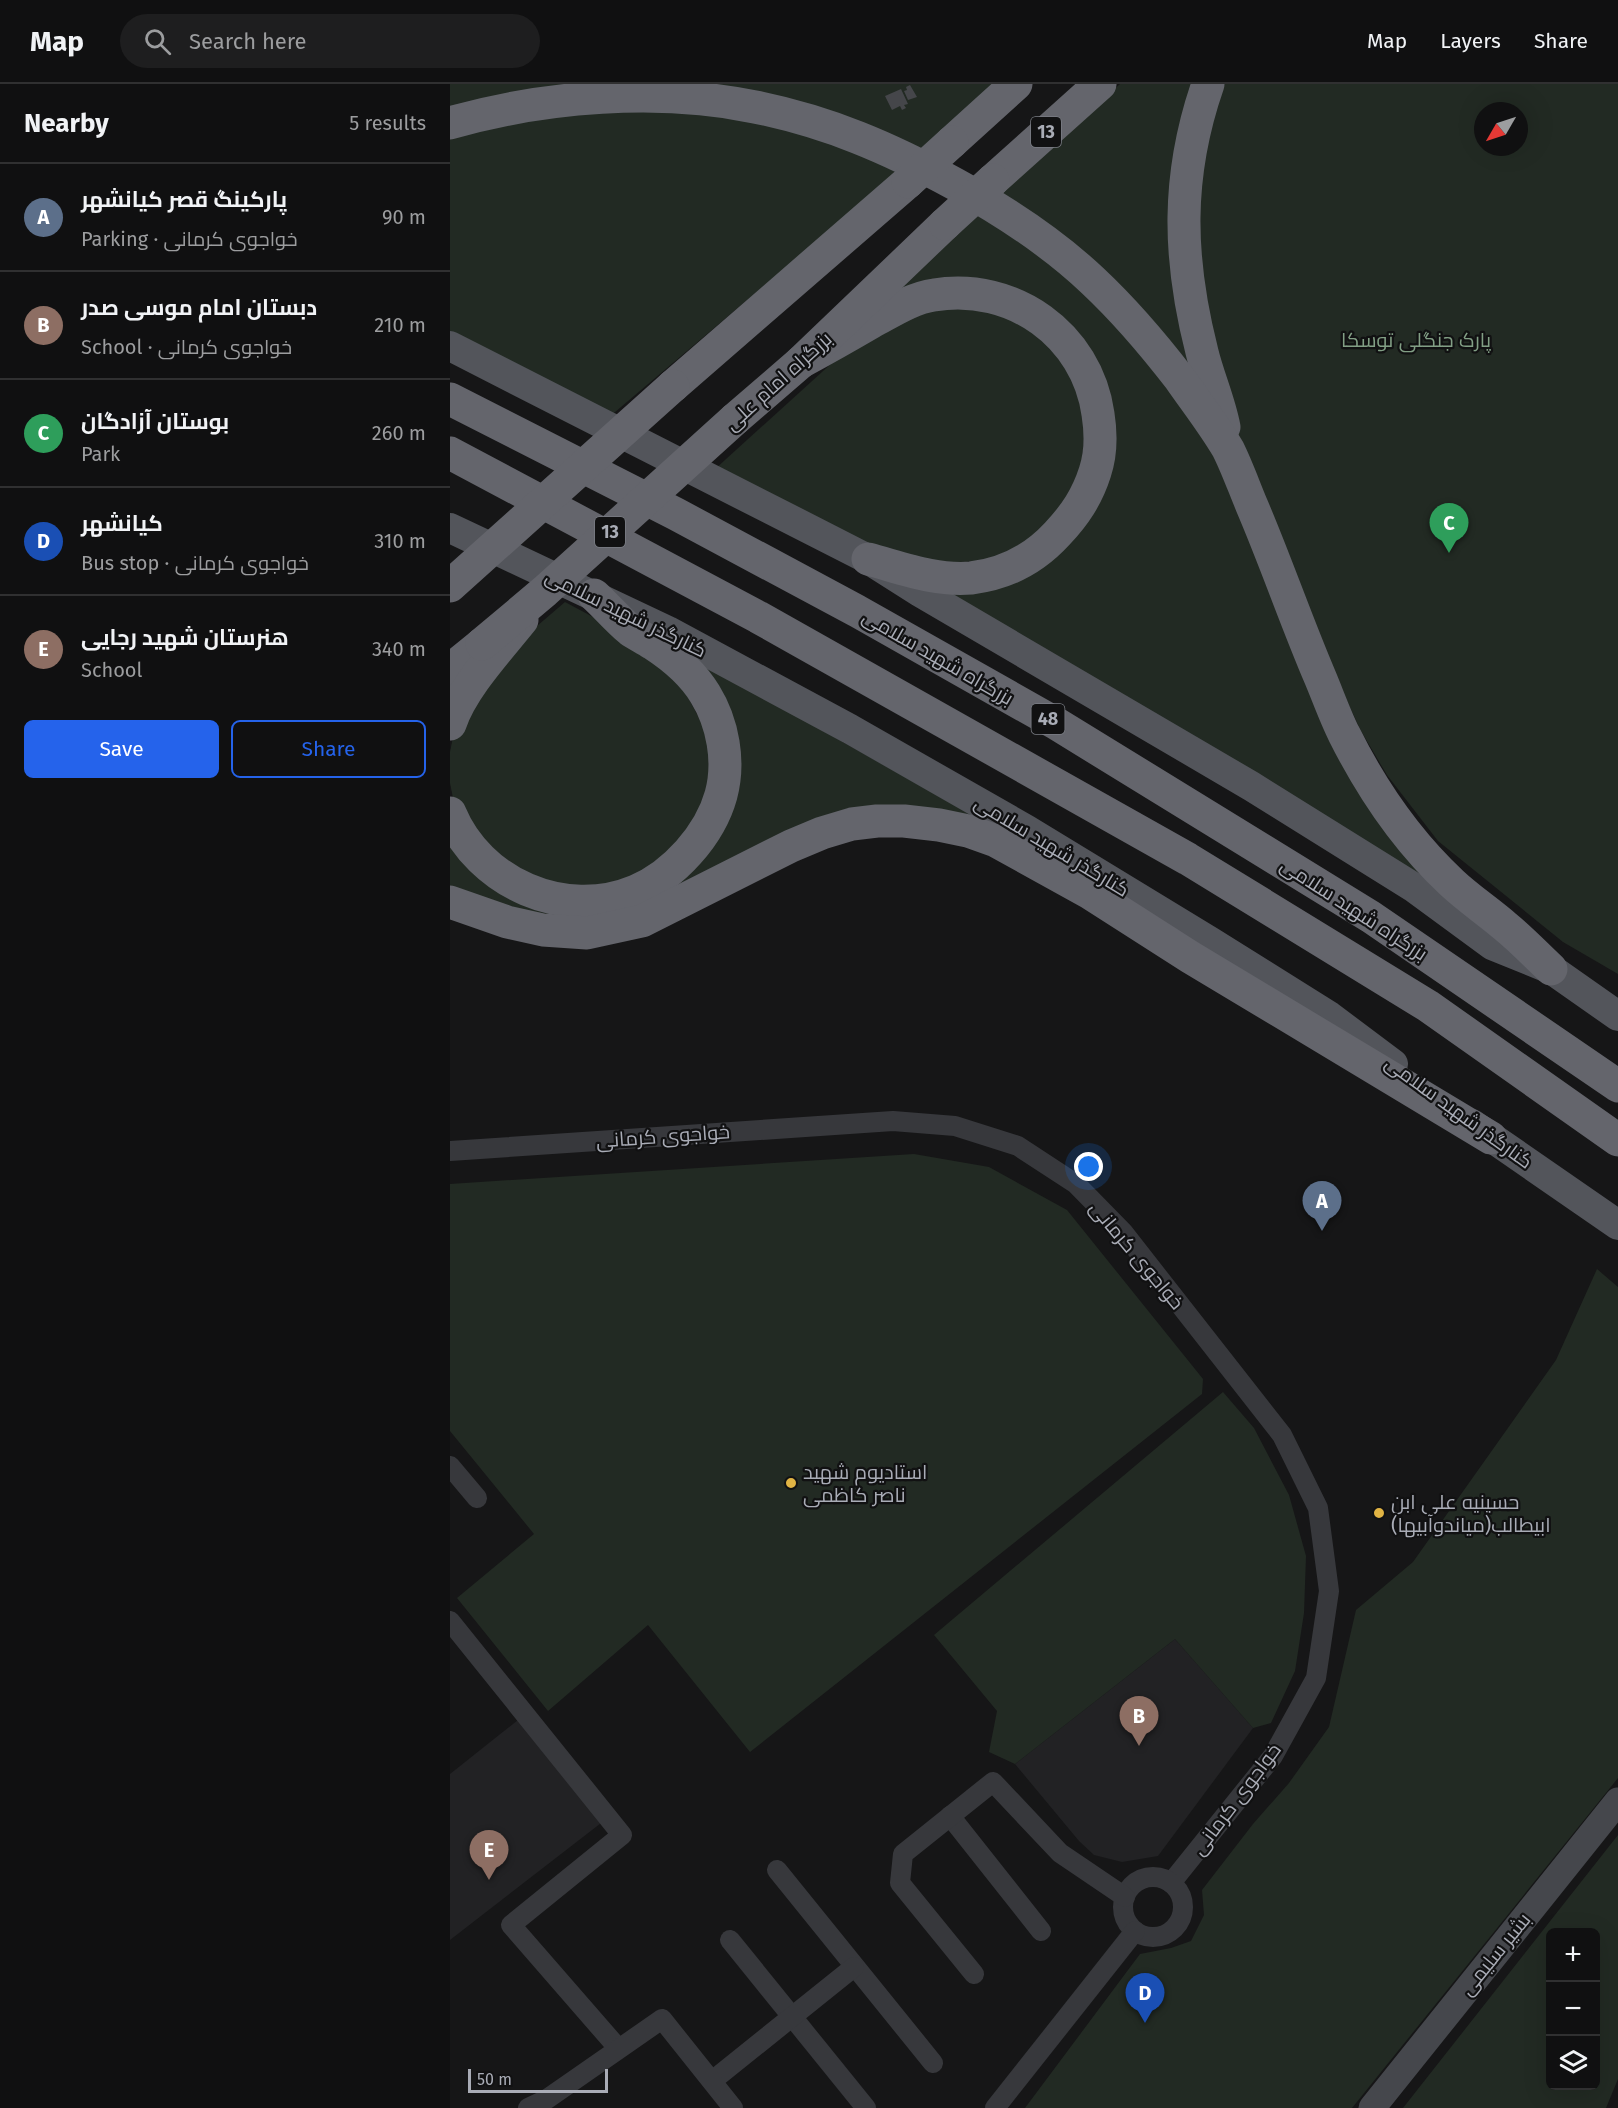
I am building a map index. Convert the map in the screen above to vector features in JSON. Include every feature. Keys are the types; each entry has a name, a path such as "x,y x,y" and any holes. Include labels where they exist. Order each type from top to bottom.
{"highway":[{"path":"450,586 1016,84"},
{"name":"بزرگراه امام علی","path":"450,670 545,591 801,362 945,224 1100,84"},
{"path":"1208,84 1188,160 1183,243 1190,298 1202,354 1221,413 1228,450"},
{"path":"450,123 510,108 572,100 634,96 687,98 751,106 804,118 903,156 999,208 1039,237 1091,279 1136,325 1198,404 1228,450 1265,535 1342,732 1366,774 1414,841 1451,882 1507,928 1551,969"},
{"path":"801,362 918,299 933,295 977,293 1007,301 1044,320 1061,335 1076,354 1096,398 1101,434 1096,470 1088,492 1077,512 1048,544 1030,559 988,575 953,578 929,576 868,559"},
{"name":"بزرگراه شهید سلامی","path":"450,399 676,514 857,611 1057,724 1371,917 1618,1086"},
{"path":"450,453 758,617 1188,859 1428,1006 1618,1140"},
{"path":"450,724 453,715 475,680 545,591"},
{"path":"450,813 465,842 494,871 525,889 560,900 594,900 634,892 654,882 675,866 704,830 721,795 725,773 724,752 718,721 706,695 683,668 659,648 631,630 594,595"},
{"path":"450,902 507,922 543,930 587,933 642,921 791,846 852,824 904,820 968,831 996,841 1090,893 1190,957 1491,1138"}],"main road":[{"path":"450,346 868,559 920,592 1251,786 1413,887 1492,945 1551,969 1618,1016"},
{"name":"کنارگذر شهید سلامی","path":"450,528 668,631 850,729 1037,835 1329,1016 1491,1138 1618,1225"},
{"path":"1546,1175 1618,1241"},
{"name":"بشیر سلیمی","path":"1372,2108 1618,1801"}],"street":[{"name":"خواجوی کرمانی","path":"450,1151 893,1121 955,1126 1018,1146 1076,1184 1123,1232 1282,1435 1318,1508 1329,1591 1316,1678 1273,1756 1171,1882"},
{"path":"450,1466 477,1498"},
{"path":"450,1621 622,1835 511,1925 618,2048"},
{"path":"974,1974 900,1883 903,1854 993,1782 1060,1853 1125,1897"},
{"path":"950,1816 1041,1931"},
{"path":"777,1870 933,2063"},
{"path":"1154,1876 1171,1882 1178,1889 1182,1898 1182,1917 1177,1925 1162,1936 1143,1935 1135,1931 1124,1915 1125,1897 1136,1882 1154,1876"},
{"path":"995,2108 1135,1931"},
{"path":"730,1940 866,2108"},
{"path":"712,2081 855,1966"},
{"path":"528,2108 548,2105 618,2048 662,2019 733,2108"}],"shaded area":[{"path":"1175,1639 1253,1728 1158,1856 1122,1862 1094,1855 1079,1841 1015,1764"},
{"path":"523,1716 605,1820 450,1940 450,1774"}],"green space":[{"path":"450,84 996,84 919,154 774,100 450,113"},
{"path":"1120,84 1203,84 1195,111 1206,383 997,197"},
{"name":"پارک جنگلی توسکا","path":"1213,84 1618,84 1618,974 1563,942 1438,841 1387,775 1361,731 1291,581 1210,360 1191,180"},
{"path":"600,108 756,117 903,168 608,418 450,338 450,135"},
{"path":"984,210 1102,304 1204,433 1324,713 1486,928 893,569 984,583 1105,471 1053,314 884,303"},
{"path":"934,302 1032,318 1089,394 1078,497 1010,561 909,563 714,470 833,362"},
{"path":"565,602 671,665 718,754 701,825 619,890 523,881 455,808 450,783 450,752 454,732 530,632"},
{"path":"636,626 989,824 933,812 612,917 520,913 450,889 450,828 522,896 663,884 732,752"},
{"name":"استادیوم شهید ناصر کاظمی","path":"914,1154 989,1167 1067,1210 1203,1379 1202,1394 750,1752 648,1625 548,1711 457,1598 534,1534 450,1431 450,1184"},
{"path":"1597,1269 1618,1287 1618,1778 1352,2108 1025,2108 1140,1954 1171,1948 1191,1941 1204,1915 1202,1890 1253,1824 1289,1783 1329,1727 1356,1610 1413,1562 1556,1360"},
{"path":"1223,1392 1254,1428 1289,1495 1306,1556 1304,1613 1295,1671 1271,1723 1253,1728 1175,1639 1015,1764 989,1752 997,1711 934,1635"},
{"path":"1618,1835 1618,2079 1606,2108 1403,2108"}],"building":[{"path":"910,85 917,97 908,100 904,91"},
{"path":"901,89 908,104 904,105 906,108 902,110 900,106 892,110 885,96"}],"place":[{"name":"بوستان آزادگان","path":"1449,553"},
{"name":"پارکینگ قصر کیانشهر","path":"1322,1231"},
{"name":"استادیوم شهید ناصر کاظمی","path":"791,1483"},
{"name":"حسینیه علی ابن ابیطالب(میاندوآبیها)","path":"1379,1513"},
{"name":"دبستان امام موسی صدر","path":"1139,1746"},
{"name":"هنرستان شهید رجایی","path":"489,1880"},
{"name":"کیانشهر","path":"1145,2023"}]}
